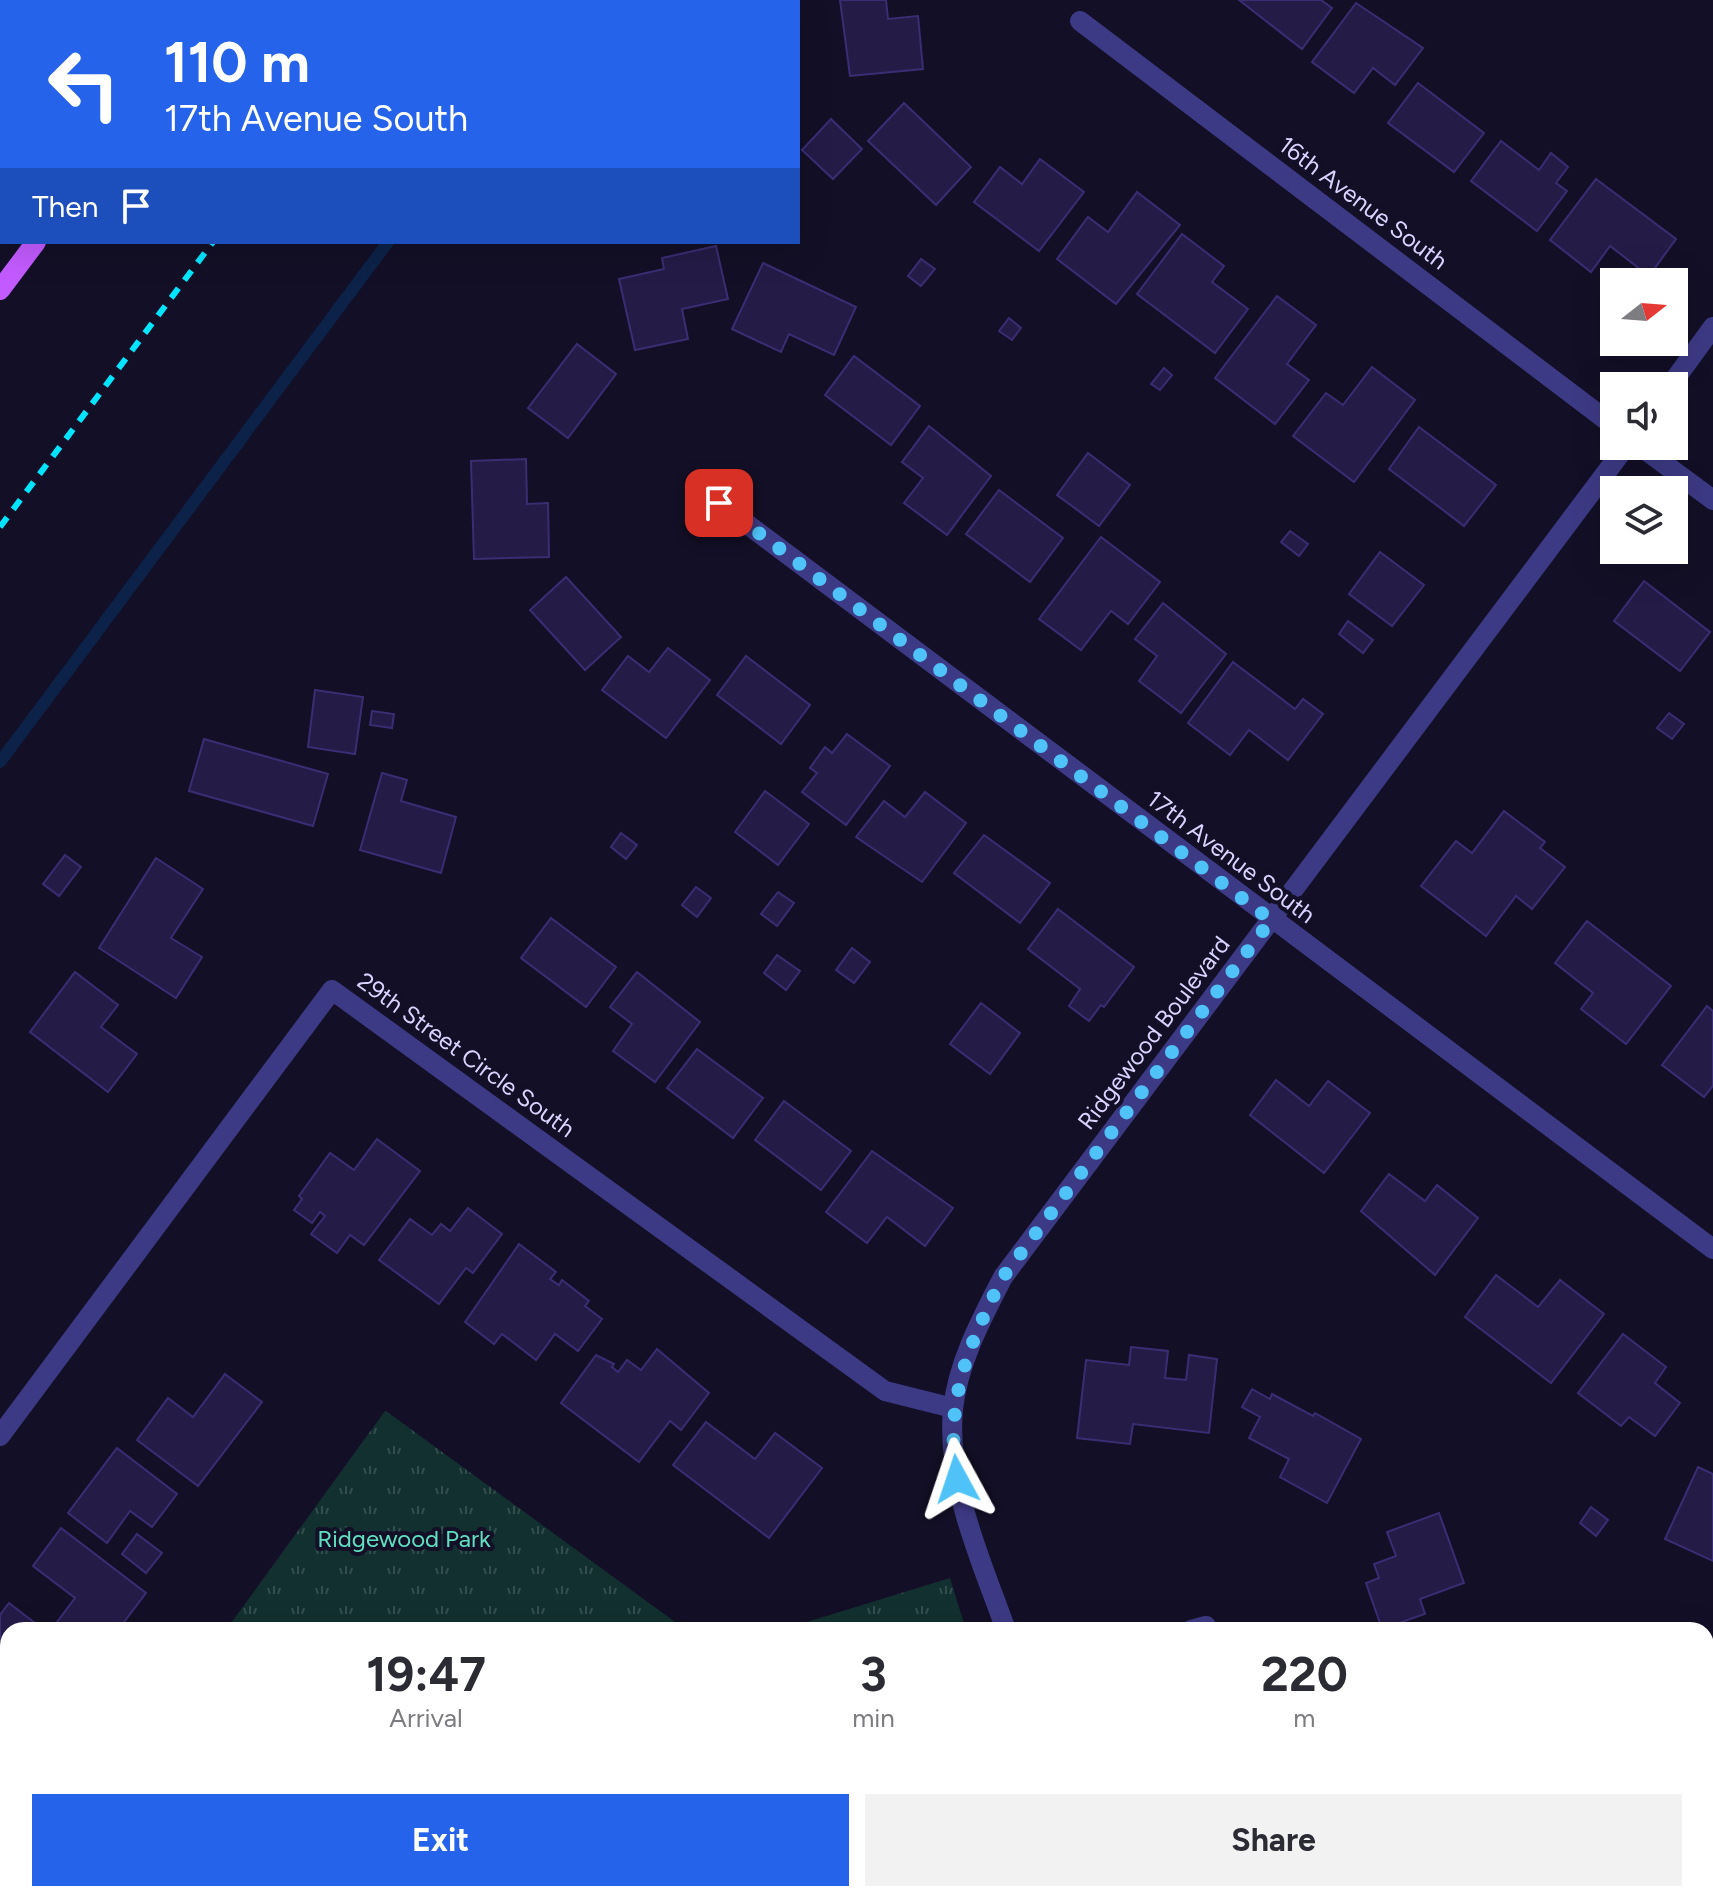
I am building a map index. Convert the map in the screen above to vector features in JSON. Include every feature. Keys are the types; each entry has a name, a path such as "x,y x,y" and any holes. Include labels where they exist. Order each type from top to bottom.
{"main road":[{"path":"0,290 34,244"}],"street":[{"name":"16th Avenue South","path":"1080,21 1600,415"},
{"path":"1680,372 1713,327"},
{"name":"Ridgewood Boulevard","path":"1003,1622 961,1499 954,1459 953,1408 972,1338 1003,1277 1616,460"},
{"path":"1659,460 1713,500"},
{"name":"17th Avenue South","path":"719,503 1713,1249"},
{"name":"29th Street Circle South","path":"0,1436 332,990 885,1391 953,1408"}],"green space":[{"name":"Ridgewood Park","path":"386,1411 675,1622 232,1622"},
{"path":"950,1578 964,1622 807,1622"}],"building":[{"path":"840,0 886,0 888,19 918,16 923,69 850,76"},
{"path":"1239,0 1321,0 1332,8 1302,49"},
{"path":"1356,3 1423,48 1395,85 1373,68 1354,93 1312,62"},
{"path":"1418,83 1484,133 1454,172 1388,123"},
{"path":"904,103 971,167 936,205 868,141"},
{"path":"831,119 862,149 833,179 802,150"},
{"path":"1501,141 1539,170 1551,153 1568,167 1556,183 1567,191 1537,231 1471,181"},
{"path":"1040,159 1084,192 1039,251 974,202 1000,167 1022,184"},
{"path":"1596,179 1676,239 1655,268 1639,268 1610,246 1591,272 1550,240"},
{"path":"1137,192 1180,225 1116,304 1057,259 1088,217 1108,232"},
{"path":"1182,234 1224,266 1212,282 1248,309 1215,353 1137,294"},
{"path":"716,246 728,299 682,309 688,339 635,350 619,279 664,269 662,258"},
{"path":"921,259 935,269 921,286 908,276"},
{"path":"763,263 856,307 834,355 789,334 781,352 732,329"},
{"path":"1277,296 1316,325 1287,364 1309,380 1275,424 1215,378"},
{"path":"1009,318 1021,328 1012,340 999,331"},
{"path":"577,344 616,374 568,438 528,408"},
{"path":"854,356 920,406 891,445 825,395"},
{"path":"1372,367 1415,400 1354,482 1293,436 1326,393 1343,405"},
{"path":"1164,368 1172,375 1160,390 1151,384"},
{"path":"929,426 991,476 947,535 904,503 923,478 902,462"},
{"path":"1419,427 1496,485 1464,526 1389,469"},
{"path":"1088,453 1130,485 1099,526 1057,495"},
{"path":"526,459 527,504 548,503 549,557 474,559 471,461"},
{"path":"999,490 1063,538 1030,582 966,534"},
{"path":"1290,531 1308,544 1299,556 1281,542"},
{"path":"1101,537 1160,582 1128,624 1111,611 1081,650 1039,619"},
{"path":"1380,552 1424,585 1392,626 1349,594"},
{"path":"566,577 621,637 585,670 530,610"},
{"path":"1644,581 1710,632 1680,671 1614,621"},
{"path":"1163,603 1226,654 1181,713 1139,681 1157,656 1135,639"},
{"path":"1348,621 1373,640 1363,653 1339,634"},
{"path":"668,648 710,680 666,738 602,690 628,656 649,672"},
{"path":"746,656 810,705 781,744 717,695"},
{"path":"1233,662 1295,709 1303,699 1323,714 1288,760 1249,730 1230,755 1188,723"},
{"path":"315,690 363,697 355,754 308,747"},
{"path":"372,711 394,714 392,728 370,725"},
{"path":"1669,713 1684,724 1672,739 1657,728"},
{"path":"847,734 890,766 846,825 802,792 817,773 810,768 825,747 832,753"},
{"path":"204,739 328,774 313,826 189,791"},
{"path":"382,773 407,780 401,801 456,817 441,873 360,850"},
{"path":"765,791 809,824 778,865 735,832"},
{"path":"925,792 966,823 922,882 856,837 884,801 905,817"},
{"path":"1504,811 1545,842 1540,848 1565,867 1532,909 1516,896 1486,936 1421,886 1456,841 1472,853"},
{"path":"621,833 637,845 626,859 611,847"},
{"path":"984,835 1050,883 1020,923 954,873"},
{"path":"65,855 81,867 59,896 43,884"},
{"path":"156,858 203,889 171,938 202,957 176,998 99,948"},
{"path":"696,887 711,898 697,917 682,905"},
{"path":"778,892 794,903 777,926 761,914"},
{"path":"1058,909 1134,967 1104,1007 1101,1005 1089,1021 1069,1006 1080,989 1028,949"},
{"path":"551,918 616,967 586,1007 521,958"},
{"path":"1587,921 1671,986 1626,1044 1581,1009 1593,993 1555,963"},
{"path":"852,948 870,962 854,983 836,970"},
{"path":"777,955 800,971 786,990 764,973"},
{"path":"75,972 118,1005 101,1027 137,1054 108,1092 30,1032"},
{"path":"637,972 700,1022 655,1082 613,1051 632,1024 610,1007"},
{"path":"981,1003 1020,1033 990,1074 950,1044"},
{"path":"1707,1006 1713,1011 1713,1086 1704,1097 1662,1065"},
{"path":"697,1049 763,1098 733,1138 667,1088"},
{"path":"1276,1080 1309,1106 1328,1081 1370,1113 1324,1173 1250,1115"},
{"path":"784,1101 851,1151 821,1190 755,1140"},
{"path":"377,1139 420,1171 364,1245 350,1235 337,1253 311,1234 325,1216 320,1212 312,1223 294,1210 302,1199 299,1196 330,1153 354,1170"},
{"path":"872,1151 953,1208 925,1246 887,1217 867,1243 826,1212"},
{"path":"1389,1174 1425,1201 1437,1185 1478,1218 1435,1275 1361,1211"},
{"path":"468,1208 502,1234 473,1273 466,1268 439,1304 379,1260 410,1219 432,1235 441,1224 450,1231"},
{"path":"519,1244 556,1272 550,1279 559,1285 562,1280 589,1301 585,1306 602,1319 578,1351 555,1334 536,1360 502,1334 494,1344 465,1322"},
{"path":"1496,1275 1538,1307 1560,1280 1604,1314 1551,1383 1465,1317"},
{"path":"1623,1334 1666,1367 1655,1383 1680,1403 1655,1436 1629,1417 1621,1426 1578,1393"},
{"path":"1131,1347 1168,1351 1165,1378 1186,1380 1189,1355 1217,1359 1209,1433 1133,1424 1130,1444 1077,1438 1086,1360 1129,1365"},
{"path":"657,1349 709,1393 681,1430 670,1421 639,1462 561,1403 596,1355 614,1364 612,1367 618,1372 627,1360 641,1370"},
{"path":"225,1374 262,1402 198,1486 137,1440 168,1398 193,1417"},
{"path":"1252,1389 1270,1399 1272,1394 1313,1416 1315,1413 1361,1439 1327,1503 1280,1477 1289,1459 1249,1438 1260,1417 1242,1407"},
{"path":"706,1422 755,1459 775,1433 822,1468 769,1538 673,1465"},
{"path":"117,1448 177,1494 152,1527 130,1511 107,1543 68,1513"},
{"path":"1698,1467 1713,1474 1713,1561 1665,1539"},
{"path":"1591,1507 1608,1520 1596,1536 1580,1523"},
{"path":"1439,1513 1464,1583 1420,1599 1425,1614 1402,1622 1380,1622 1366,1583 1379,1578 1374,1564 1396,1556 1387,1532"},
{"path":"61,1528 146,1593 124,1622 57,1622 75,1598 33,1566"},
{"path":"137,1534 162,1553 146,1573 122,1554"},
{"path":"9,1603 34,1622 0,1622 0,1615"}],"waterway":[{"path":"0,762 387,244"}],"railway":[{"path":"0,527 212,244"}],"route":[{"path":"719,503 1271,920 1003,1277 972,1338 953,1408 957,1479"}]}
